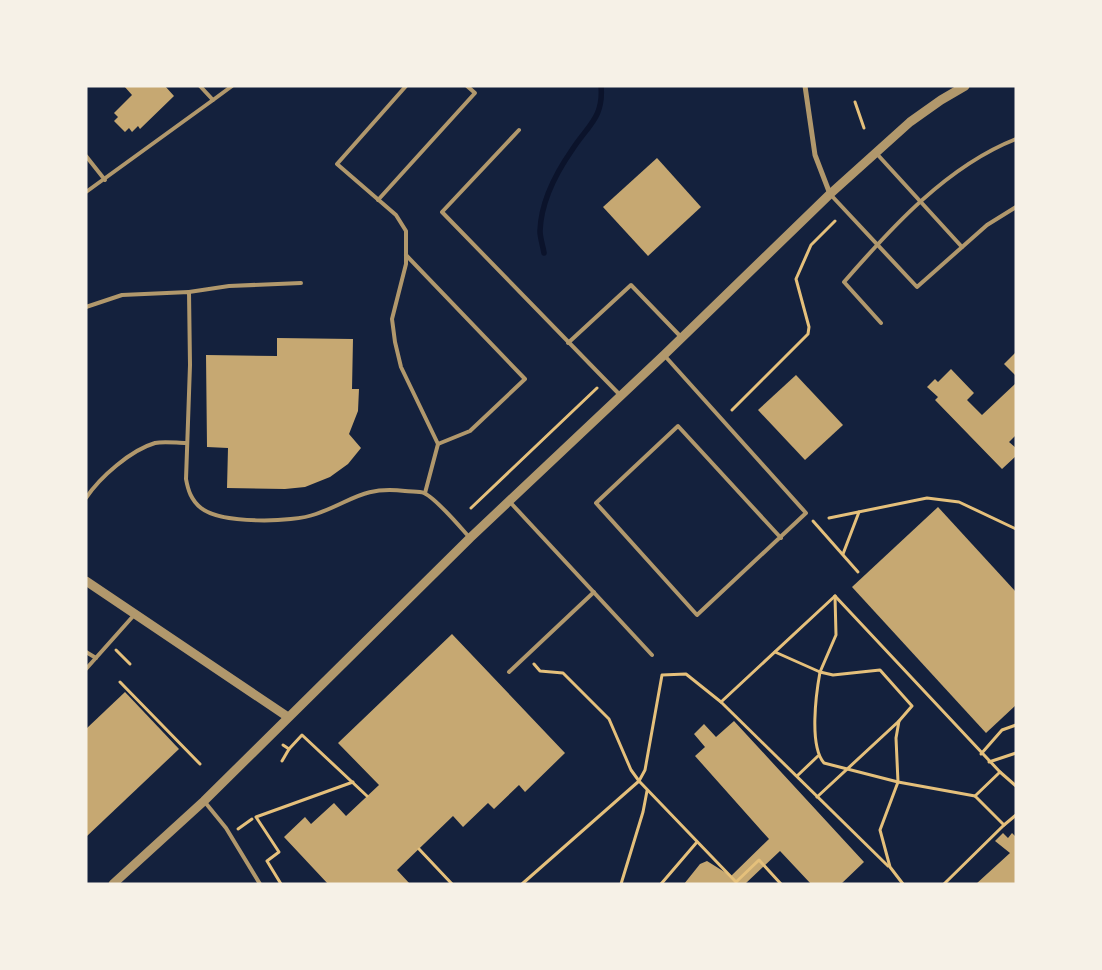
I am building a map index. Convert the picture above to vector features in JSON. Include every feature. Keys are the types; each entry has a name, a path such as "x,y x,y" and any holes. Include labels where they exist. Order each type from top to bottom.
{"street":[{"path":"805,86 815,155 830,194"},
{"path":"114,884 204,801 470,538 682,338 830,194 875,152 941,100 965,86"},
{"path":"86,581 288,717"}],"lane":[{"path":"200,86 212,100"},
{"path":"86,192 232,86"},
{"path":"406,86 337,164 396,215 406,232 406,264 392,319 401,367 438,444 425,493"},
{"path":"378,200 474,93 467,86"},
{"path":"519,130 442,212 621,396"},
{"path":"881,323 844,282 877,244 920,200 994,148 1016,139"},
{"path":"875,152 962,247"},
{"path":"86,156 104,180"},
{"path":"830,194 917,287 987,225 1016,207"},
{"path":"406,255 525,379 470,431 438,444"},
{"path":"86,307 122,295 189,292 229,286 301,282"},
{"path":"568,343 631,285 682,338"},
{"path":"189,292 190,365 186,443 188,492 202,509 215,515 234,519 296,520 316,514 359,494 376,490 425,493 470,538"},
{"path":"664,355 806,513 781,538 697,615 596,503 678,426 781,538"},
{"path":"86,498 97,483 123,460 155,443 186,443"},
{"path":"510,501 652,655"},
{"path":"509,672 594,592"},
{"path":"86,669 136,613"},
{"path":"86,652 96,658"},
{"path":"204,801 226,828 260,884"}],"path":[{"path":"854,102 864,128"},
{"path":"732,410 808,334 796,279 811,245 835,221"},
{"path":"471,508 597,388"},
{"path":"829,518 927,498 959,502 1016,530"},
{"path":"842,554 859,512"},
{"path":"806,513 858,572"},
{"path":"721,702 835,596"},
{"path":"835,596 836,634 820,672 815,695 818,756 824,763 898,782 975,796 1004,825"},
{"path":"835,596 981,754 1016,786"},
{"path":"109,644 130,664"},
{"path":"774,652 833,676 880,670 912,706 817,797"},
{"path":"526,656 540,671 563,673 609,719 631,770 639,781 736,882 759,860 781,884"},
{"path":"522,884 639,781 645,770 662,675 686,674 721,702 890,867 903,884"},
{"path":"120,682 200,764"},
{"path":"890,867 880,830 898,782 896,738 898,721"},
{"path":"981,754 1002,730 1016,725"},
{"path":"282,761 289,748 302,735 367,796"},
{"path":"284,745 289,748"},
{"path":"990,762 1016,753"},
{"path":"797,776 818,756"},
{"path":"975,796 1000,772"},
{"path":"281,884 267,861 279,852 256,817 353,782"},
{"path":"621,884 643,812 647,790"},
{"path":"944,884 1016,815"},
{"path":"661,884 697,842"},
{"path":"419,849 452,884"}],"building":[{"path":"124,86 165,86 174,96 140,129 138,126 132,132 129,128 125,132 114,121 118,117 114,113 132,95"},
{"path":"657,158 701,207 648,256 603,207"},
{"path":"277,338 353,339 352,389 359,389 358,411 349,434 361,448 348,464 330,477 305,487 285,489 227,488 228,448 207,447 206,355 277,356"},
{"path":"1016,352 1016,376 1004,364"},
{"path":"951,369 974,393 967,400 982,415 1016,383 1016,435 1009,442 1016,448 1016,456 1002,469 935,400 938,397 927,387 935,379 938,382"},
{"path":"796,375 843,425 805,460 758,410"},
{"path":"938,507 1016,592 1016,705 986,733 852,587"},
{"path":"452,634 565,753 525,792 519,785 494,809 488,803 463,827 453,816 397,870 410,884 328,884 284,837 305,817 311,824 334,803 346,816 379,785 338,743"},
{"path":"125,692 179,749 86,837 86,729"},
{"path":"734,721 864,862 841,884 811,884 780,851 745,884 684,884 700,864 707,861 731,876 769,839 695,756 705,747 694,734 704,724 716,737"},
{"path":"1003,833 1008,838 1012,833 1016,837 1016,884 976,884 1010,853 995,841"}],"waterway":[{"path":"544,253 540,231 546,199 560,168 597,114 600,106 601,86"}]}
